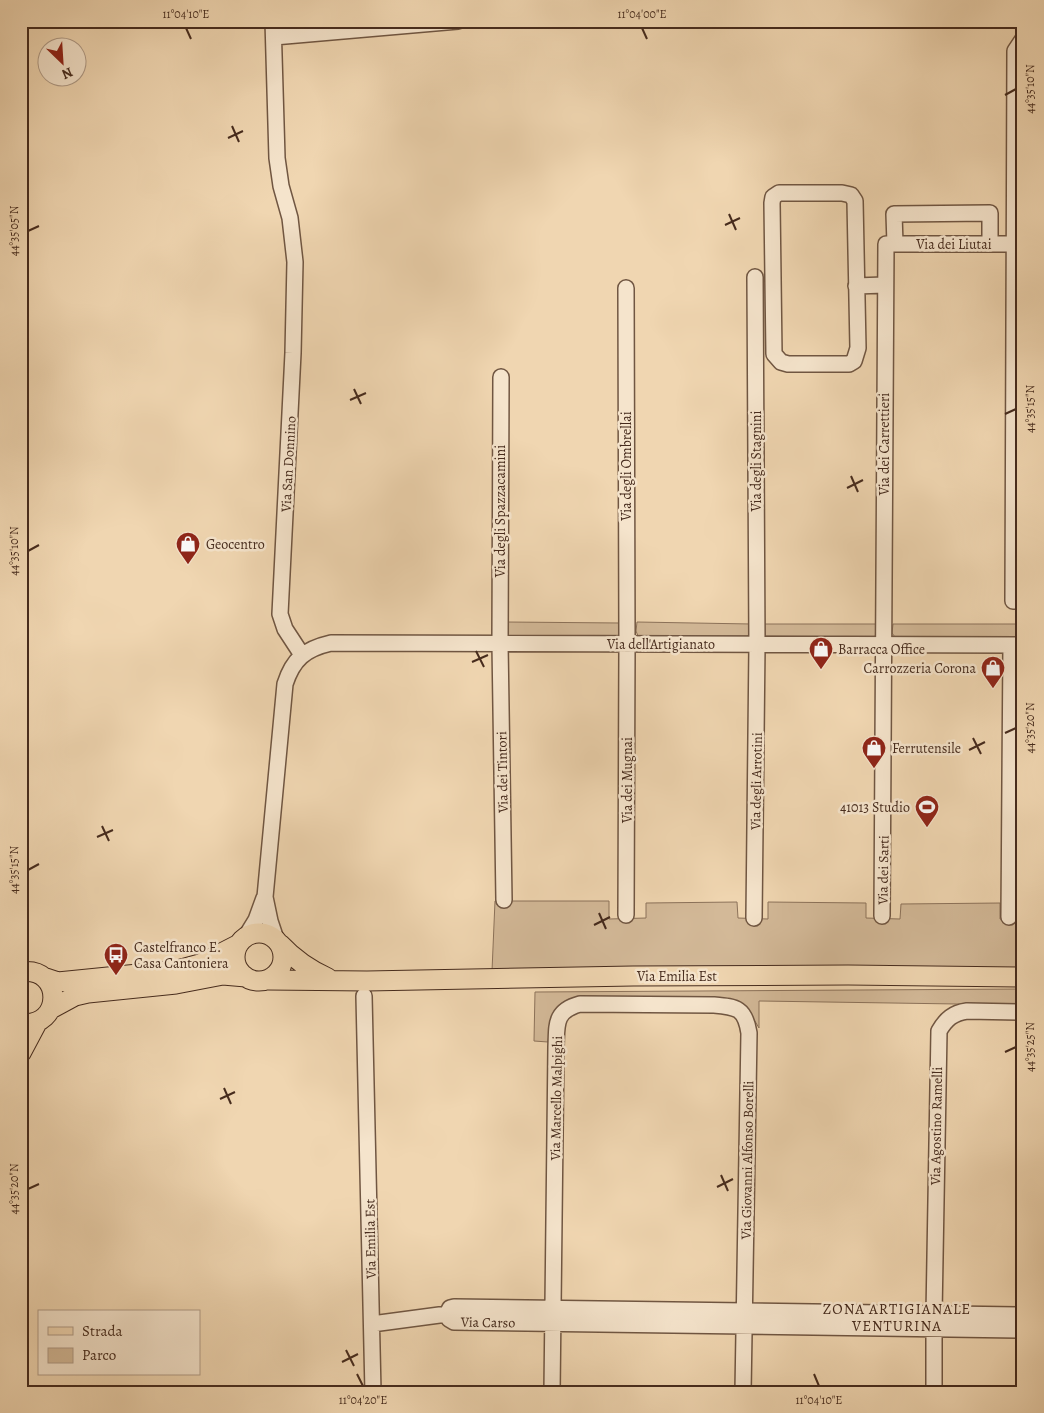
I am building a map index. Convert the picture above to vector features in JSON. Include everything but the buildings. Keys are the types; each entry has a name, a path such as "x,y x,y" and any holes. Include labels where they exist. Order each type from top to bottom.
{"main road":[{"path":"21,972 34,972 46,978 63,982 178,970 200,964 257,933 264,933 278,942 283,951 283,965 268,980"},
{"path":"242,941 235,954 236,965 246,977"},
{"name":"Via Emilia Est","path":"278,942 302,964 332,980"},
{"name":"Via Emilia Est","path":"37,1018 75,996 176,984 223,975 246,977 256,981 332,980 367,982 624,976 838,975 1023,977"},
{"path":"21,1053 37,1018 53,993 51,985 46,978"}],"street":[{"name":"Via San Donnino","path":"273,21 277,158 281,186 290,218 296,262 280,614 285,629 302,655"},
{"path":"274,37 458,21"},
{"path":"1018,601 1018,244 1015,51 1023,39"},
{"path":"779,193 842,193 851,195 855,201 856,210 856,286 858,348 854,361 850,364 788,364 781,362 777,358 774,354 772,203 776,195 779,193"},
{"name":"Via dei Carrettieri","path":"885,645 884,284 894,214 990,213 990,244"},
{"name":"Via dei Liutai","path":"890,244 1018,244"},
{"name":"Via degli Stagnini","path":"755,277 757,644"},
{"path":"856,286 884,284"},
{"name":"Via degli Ombrellai","path":"626,288 627,644"},
{"name":"Via degli Spazzacamini","path":"500,377 500,644"},
{"name":"Via dell'Artigianato","path":"302,655 331,643 1017,645"},
{"name":"Via dei Tintori","path":"500,644 504,900"},
{"name":"Via dei Mugnai","path":"626,916 627,644"},
{"name":"Via degli Arrotini","path":"754,918 757,644"},
{"name":"Via dei Sarti","path":"882,916 885,645"},
{"path":"1009,918 1017,645"},
{"path":"242,941 256,920 265,897 285,684 289,671 302,655"},
{"path":"265,897 270,920 278,942"},
{"name":"Via Emilia Est","path":"364,996 373,1392"},
{"name":"Via Marcello Malpighi","path":"553,1308 556,1047 557,1022 561,1014 565,1010 580,1004 714,1005 732,1007 741,1011"},
{"name":"Via Giovanni Alfonso Borelli","path":"741,1011 748,1022 749,1033 743,1392"},
{"name":"Via Agostino Ramelli","path":"934,1392 938,1031 947,1019 959,1012 1023,1012"},
{"name":"Via Carso","path":"744,1319 553,1308 454,1307 450,1308 447,1314 449,1319 454,1322 552,1323 744,1319 934,1321 1023,1315"},
{"path":"552,1392 553,1308"},
{"path":"372,1324 447,1314"},
{"name":"Via Carso","path":"934,1321 1023,1330"}],"green space":[{"path":"506,622 620,623 620,636 506,636"},
{"path":"637,622 751,624 750,634 747,636 638,636 636,631"},
{"path":"764,624 876,624 876,637 766,636 764,634"},
{"path":"893,624 1023,624 1023,637 895,637 892,633"},
{"path":"495,901 609,901 609,919 646,918 646,903 737,902 738,918 768,919 768,902 866,903 866,918 900,919 901,904 1000,903 1000,919 1023,919 1023,971 492,971"},
{"path":"1023,989 1023,1005 759,1001 759,1028 749,1011 730,1000 582,996 564,1002 554,1011 548,1042 534,1041 535,992"}],"place":[{"name":"Geocentro","path":"188,565"},
{"name":"Barracca Office","path":"821,670"},
{"name":"Carrozzeria Corona","path":"993,689"},
{"name":"Ferrutensile","path":"874,769"},
{"name":"41013 Studio","path":"927,828"},
{"name":"Castelfranco E. Casa Cantoniera","path":"116,976"}],"district":[{"name":"ZONA ARTIGIANALE VENTURINA","path":"897,1318"}]}
